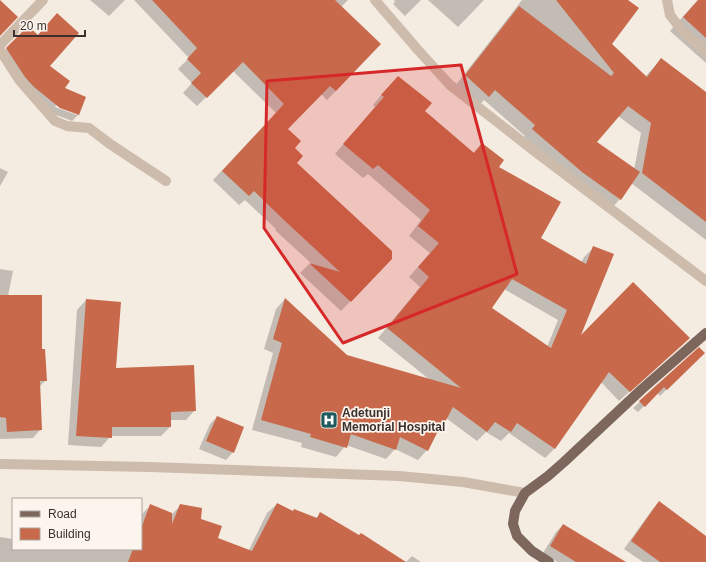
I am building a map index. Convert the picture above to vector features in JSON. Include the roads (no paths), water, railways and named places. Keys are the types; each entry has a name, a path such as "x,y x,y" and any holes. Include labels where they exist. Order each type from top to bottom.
{"main road":[{"path":"549,562 532,552 517,536 513,524 515,511 525,493 564,462 642,389 706,333"}],"street":[{"path":"0,45 43,0"},
{"path":"375,0 450,85 706,281"},
{"path":"667,0 670,15 683,32 706,52"},
{"path":"0,50 20,81 55,121 67,126 89,128 110,144 166,181"},
{"path":"0,464 150,467 399,476 463,482 525,493"}],"place":[{"name":"Adetunji Memorial Hospital","path":"329,420"}]}
